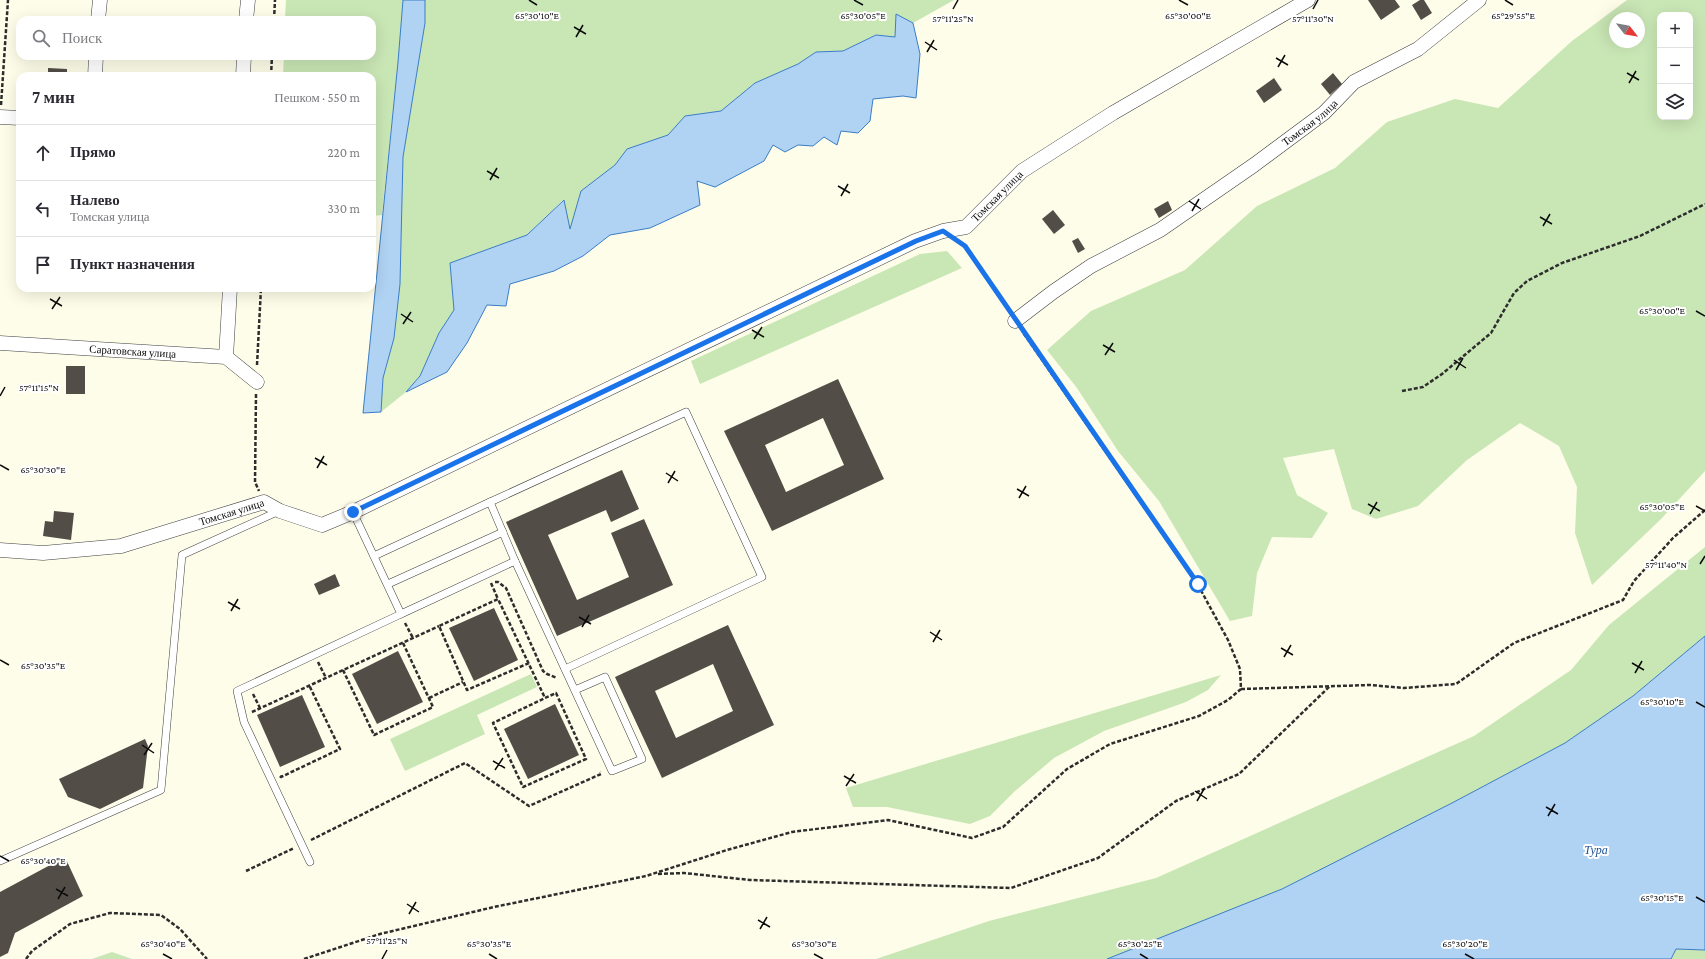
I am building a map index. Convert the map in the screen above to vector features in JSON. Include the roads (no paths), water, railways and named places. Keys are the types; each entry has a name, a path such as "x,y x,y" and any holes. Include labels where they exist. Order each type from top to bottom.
{"street":[{"path":"98,16 100,0"},
{"path":"246,16 248,0"},
{"name":"Томская улица","path":"0,550 43,554 121,546 264,502 280,511 322,525 353,512 916,241 943,231 966,227 1022,171 1113,113 1308,0"},
{"name":"Томская улица","path":"1015,321 1053,292 1091,266 1160,230 1254,165 1324,113 1354,82 1418,49 1479,0"},
{"path":"94,72 96,60"},
{"path":"243,72 244,60"},
{"path":"0,117 16,118"},
{"path":"230,292 226,357 256,382"},
{"name":"Саратовская улица","path":"0,343 226,357"}],"lane":[{"path":"374,556 686,412 762,578 565,669"},
{"path":"490,502 515,561 612,771 642,759 605,677 575,690"},
{"path":"0,861 160,790 182,555 280,511"},
{"path":"353,512 401,614"},
{"path":"388,584 502,532"},
{"path":"310,862 244,722 237,691 515,561"}],"water":[{"path":"403,0 425,0 425,23 403,157 400,284 394,338 383,378 381,412 363,413 376,292"},
{"path":"896,14 913,23 920,54 916,98 903,96 873,99 870,121 858,133 841,131 837,145 824,137 813,146 798,145 785,152 773,145 764,161 715,187 697,181 700,205 650,228 610,235 583,256 554,271 510,284 506,306 487,305 467,343 447,372 406,392 420,376 439,333 454,310 450,263 527,235 564,200 570,229 581,191 615,165 627,149 668,135 685,116 721,111 755,83 798,64 816,52 843,51 876,35 895,37"},
{"name":"Тура","path":"1705,636 1705,950 1676,949 1671,959 1107,959 1282,889 1452,803 1565,743 1633,696"}]}
